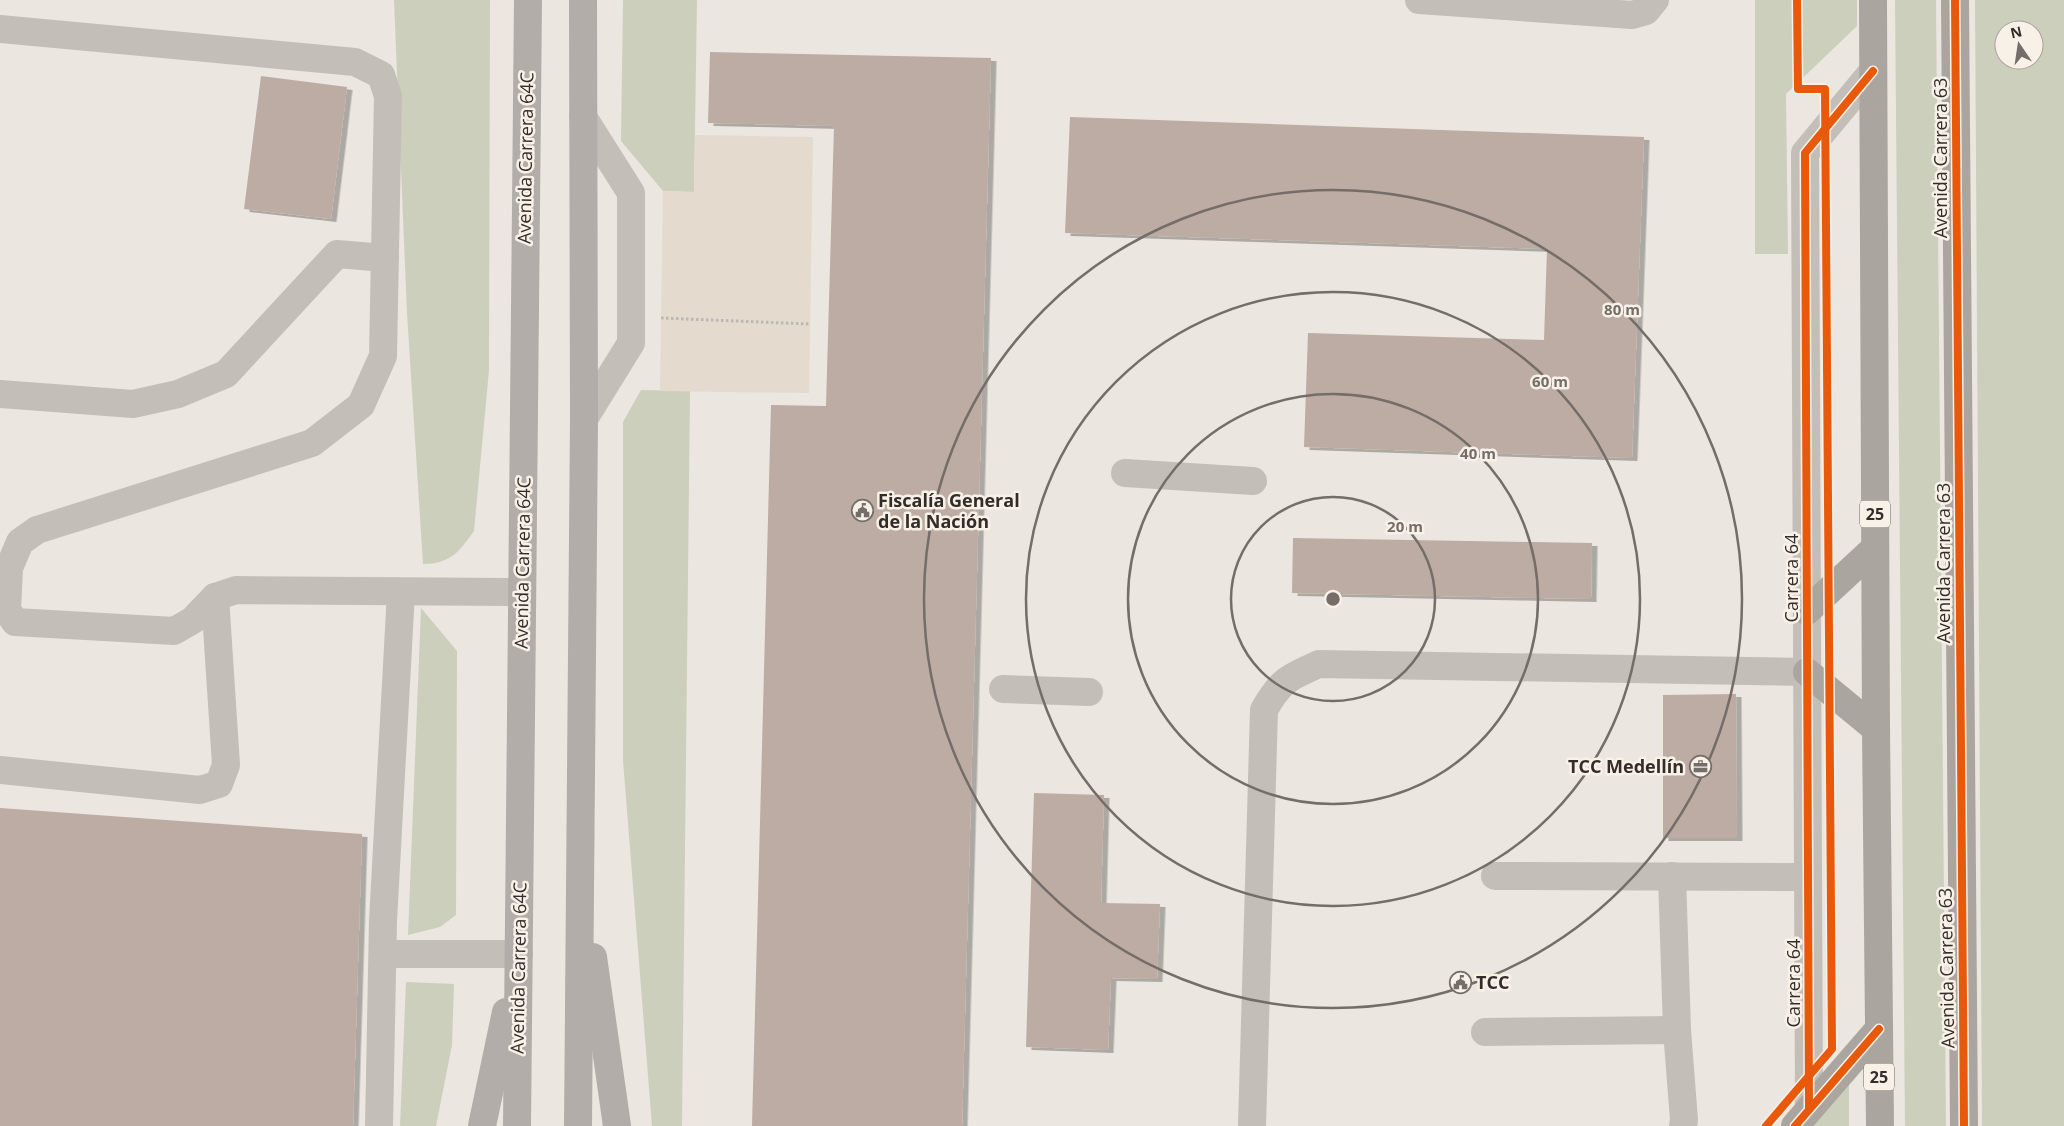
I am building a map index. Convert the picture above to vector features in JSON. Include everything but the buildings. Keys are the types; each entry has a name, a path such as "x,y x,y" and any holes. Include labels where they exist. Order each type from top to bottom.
{"highway":[{"name":"25","path":"1873,0 1876,729 1880,1126"},
{"name":"Avenida Carrera 63","path":"1955,0 1964,1126"},
{"path":"1807,610 1875,548"},
{"path":"1807,672 1876,729"},
{"path":"1802,1118 1879,1028"}],"main road":[{"name":"Avenida Carrera 64C","path":"517,1126 528,0"},
{"path":"578,1126 584,419 583,0"},
{"path":"580,864 617,1126"},
{"path":"482,1126 519,954"}],"street":[{"path":"1419,0 1632,15 1646,11 1655,0"},
{"path":"0,29 355,62 381,75 388,96 384,356 360,405 312,443 36,530 20,542 9,568 7,625 174,631 193,620 215,597 236,590 522,592"},
{"name":"Carrera 64","path":"1802,1118 1808,877 1805,153 1873,71"},
{"path":"583,117 631,193 631,344 584,419"},
{"path":"0,394 133,404 178,394 226,374 337,254 385,258"},
{"path":"1125,473 1254,481"},
{"path":"379,1126 383,954 401,592"},
{"path":"0,770 200,790 219,784 226,765 215,597"},
{"path":"1252,1126 1264,710 1275,690 1293,676 1319,664 1807,672"},
{"path":"1003,689 1089,692"},
{"path":"1494,876 1808,877"},
{"path":"1672,876 1677,1030 1683,1126"},
{"path":"383,954 519,954"},
{"path":"1485,1032 1677,1030"}],"path":[{"path":"661,318 810,324"}],"green space":[{"path":"394,0 490,0 489,370 474,531 464,545 447,559 440,562 423,564 407,313"},
{"path":"623,0 697,0 694,192 663,191 621,141"},
{"path":"1755,0 1857,0 1857,26 1786,94 1788,254 1755,254"},
{"path":"1895,0 1936,0 1946,1126 1905,1126"},
{"path":"1975,0 2064,0 2064,1126 1982,1126"},
{"path":"641,390 690,391 682,1126 652,1126 623,760 623,422"},
{"path":"421,608 457,651 456,915 440,927 408,935"},
{"path":"406,982 454,984 452,1045 436,1126 400,1126"},
{"path":"1849,1084 1849,1126 1813,1126"}],"shaded area":[{"path":"695,135 813,137 809,393 660,391 663,191 694,192"}],"cycle path":[{"path":"1766,1126 1832,1049 1825,89 1798,89 1797,0"},
{"path":"1955,0 1964,1126"},
{"path":"1809,1109 1805,153 1873,71"},
{"path":"1795,1126 1879,1029"}],"place":[{"name":"Fiscalía General de la Nación","path":"862,511"},
{"name":"TCC Medellín","path":"1700,767"},
{"name":"TCC","path":"1460,983"}]}
